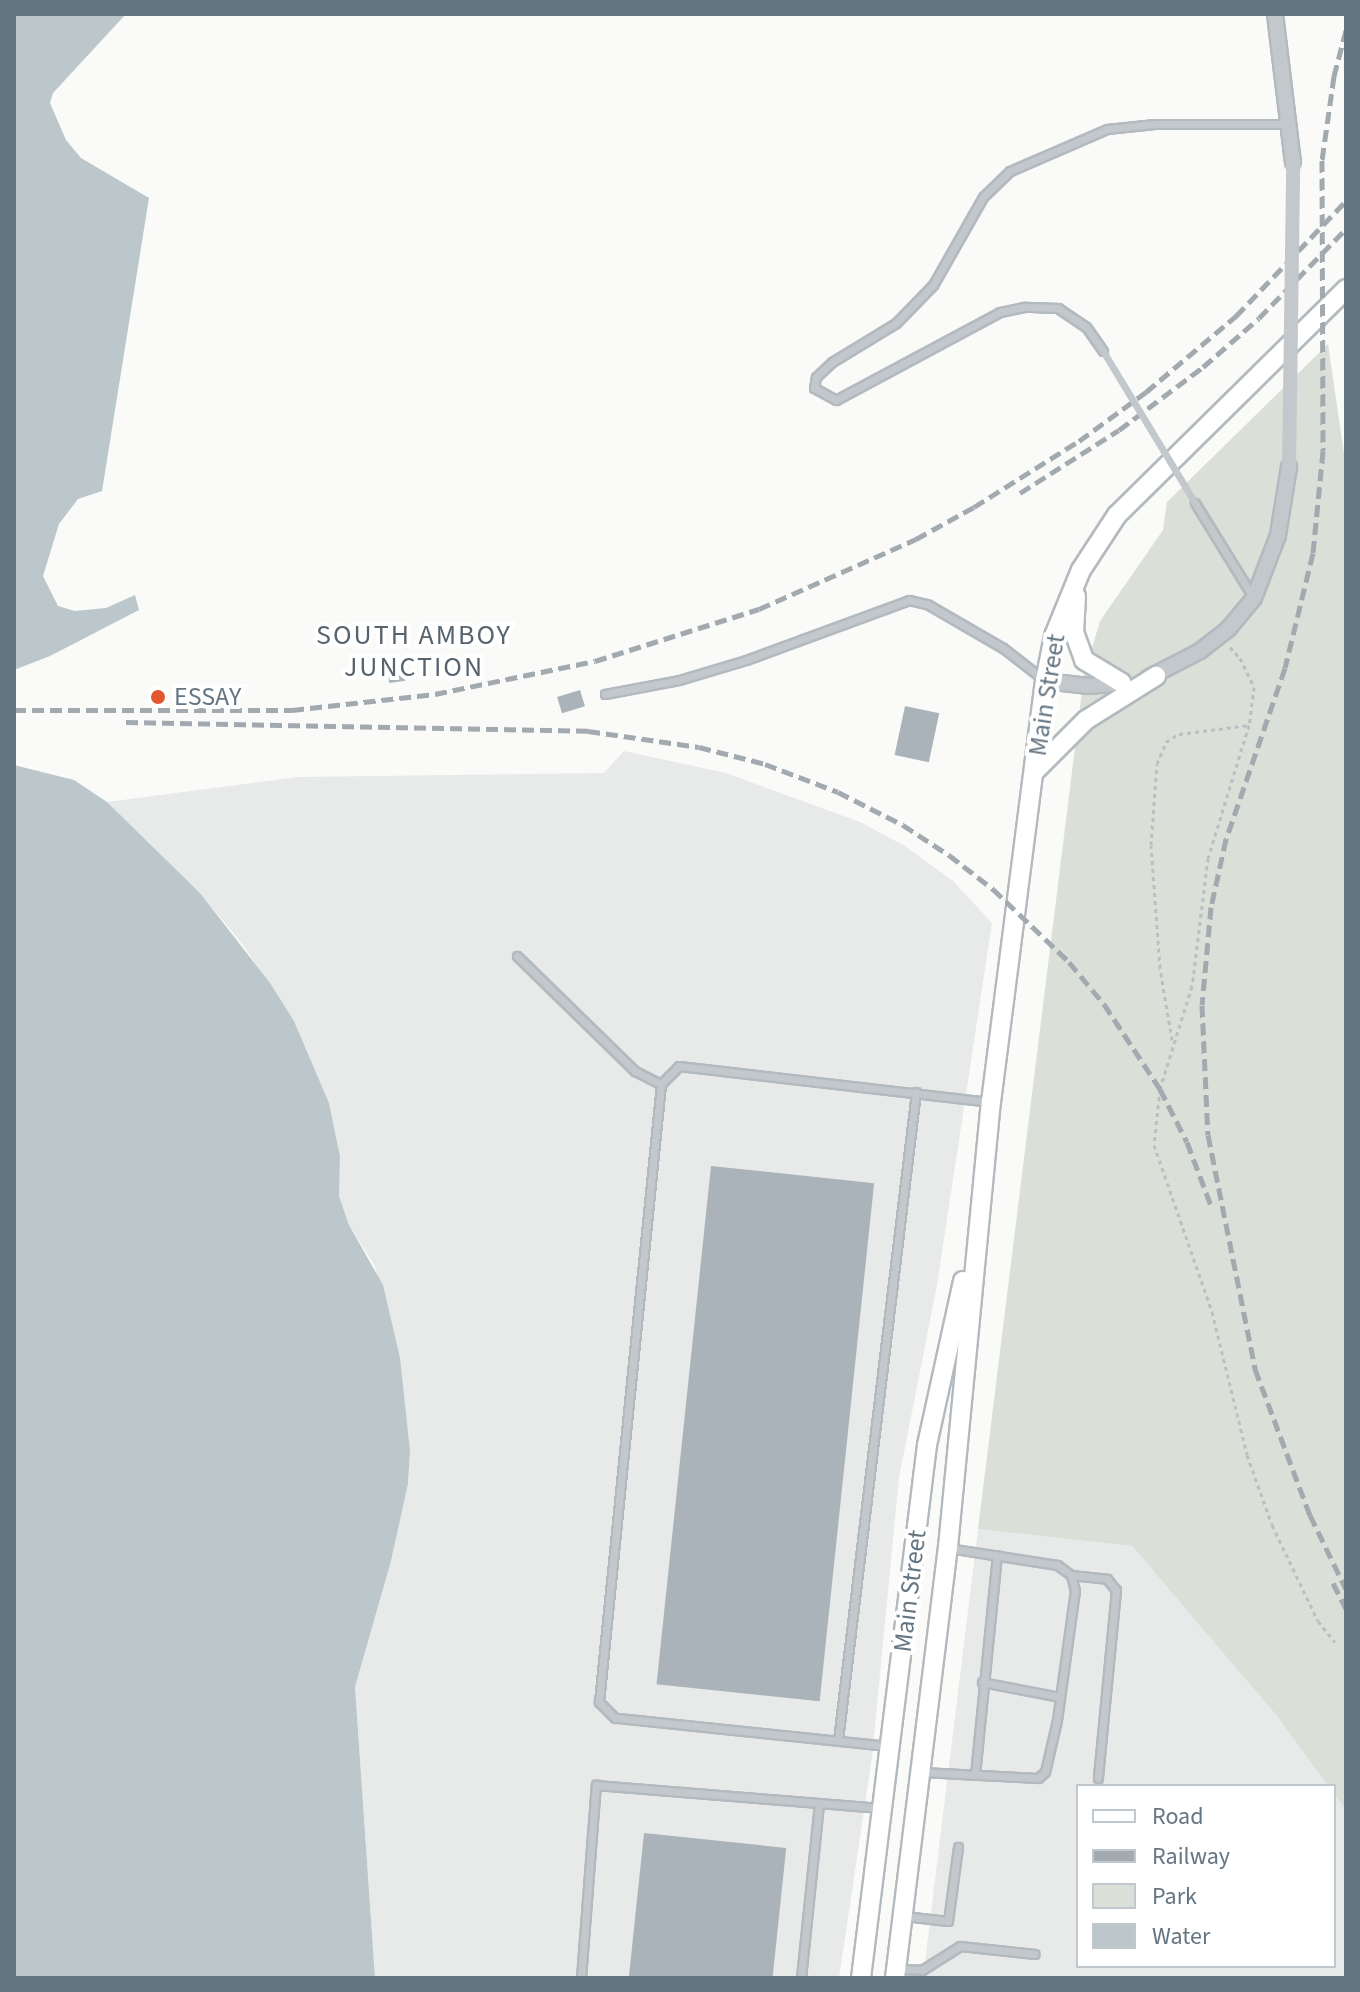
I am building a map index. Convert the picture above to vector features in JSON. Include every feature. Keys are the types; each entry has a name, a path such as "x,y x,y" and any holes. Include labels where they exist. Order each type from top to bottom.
{"main road":[{"name":"Main Street","path":"895,1974 948,1547 991,1102 1045,681 1063,608 1081,570 1117,515 1135,494 1346,289"},
{"path":"1081,570 1073,618 1076,644 1084,660 1122,683"},
{"path":"1034,772 1086,720 1156,676"},
{"name":"Main Street","path":"861,1978 927,1445 979,1208"}],"street":[{"path":"1045,681 1089,686 1122,683 1156,676 1190,658 1218,636 1254,598 1278,535 1289,467 1293,162 1275,14"}],"lane":[{"path":"1254,598 1103,351 1086,327 1058,308 1024,307 1000,312 836,400 814,388 816,377 832,362 896,323 933,285 983,197 1010,171 1107,129 1155,124 1289,124"},
{"path":"605,694 679,680 746,660 909,600 927,604 1003,648 1045,681"},
{"path":"517,956 635,1071 661,1084"},
{"path":"892,1746 615,1718 599,1702 661,1084 679,1066 991,1102"},
{"path":"838,1740 916,1092"},
{"path":"948,1547 1057,1565 1071,1575 1107,1579 1116,1590 1098,1778"},
{"path":"975,1775 997,1555"},
{"path":"920,1772 1038,1778 1045,1772 1060,1697 1075,1591 1071,1575"},
{"path":"982,1682 1060,1697"},
{"path":"581,1978 596,1785 882,1809"},
{"path":"801,1978 819,1804"},
{"path":"902,1915 948,1921 958,1847"},
{"path":"895,1974 922,1970 960,1946 1035,1954"}],"path":[{"path":"1218,636 1240,658 1254,687 1249,725 1208,858 1192,986 1160,1089 1154,1145 1164,1183 1212,1312 1247,1455 1272,1525 1318,1621 1335,1642"},
{"path":"1172,1043 1160,968 1151,845 1157,764 1166,742 1179,734 1249,725"}],"shaded area":[{"path":"624,751 726,773 860,822 905,846 953,881 992,923 937,1285 899,1478 872,1757 839,1978 375,1978 355,1687 391,1561 408,1484 410,1451 375,1266 349,1225 339,1196 340,1156 329,1103 294,1021 243,945 200,893 107,802 297,777 604,773"},
{"path":"978,1529 1132,1546 1277,1716 1327,1784 1076,1784 1076,1968 1336,1968 1336,1797 1346,1810 1346,1978 923,1978"}],"green space":[{"path":"1328,344 1346,467 1346,1810 1336,1797 1336,1784 1327,1784 1277,1716 1132,1546 978,1529 1084,675 1100,621 1163,530 1167,502"}],"water":[{"path":"14,14 126,14 53,93 50,103 66,140 81,158 149,198 102,491 78,499 59,524 43,576 58,606 75,611 106,608 135,595 139,610 50,656 14,670"},
{"path":"14,765 74,780 107,802 200,893 270,983 294,1021 329,1103 340,1156 339,1196 349,1225 383,1285 400,1358 410,1451 408,1484 391,1561 355,1687 375,1978 14,1978"}],"building":[{"path":"403,666 405,681 389,683 387,668"},
{"path":"580,690 585,706 562,713 557,697"},
{"path":"905,706 939,713 929,762 895,755"},
{"path":"711,1166 874,1183 820,1701 657,1684"},
{"path":"644,1833 786,1848 773,1978 629,1978"}],"railway":[{"path":"1346,30 1334,76 1322,160 1323,451 1313,553 1285,668 1226,839 1211,907 1202,1005 1208,1135 1255,1369 1310,1515 1346,1589"},
{"path":"14,710 292,710 435,694 595,661 759,609 916,539 974,507 1079,441 1146,392 1236,316 1346,201"},
{"path":"1020,493 1119,430 1203,367 1259,318 1346,229"},
{"path":"126,722 588,731 699,747 765,764 838,792 903,825 949,855 993,889 1069,962 1104,1004 1160,1089 1187,1142 1212,1208"},
{"path":"1333,1583 1346,1609"}],"place":[{"name":"ESSAY","path":"158,697"}],"district":[{"name":"SOUTH AMBOY JUNCTION","path":"414,651"}]}
